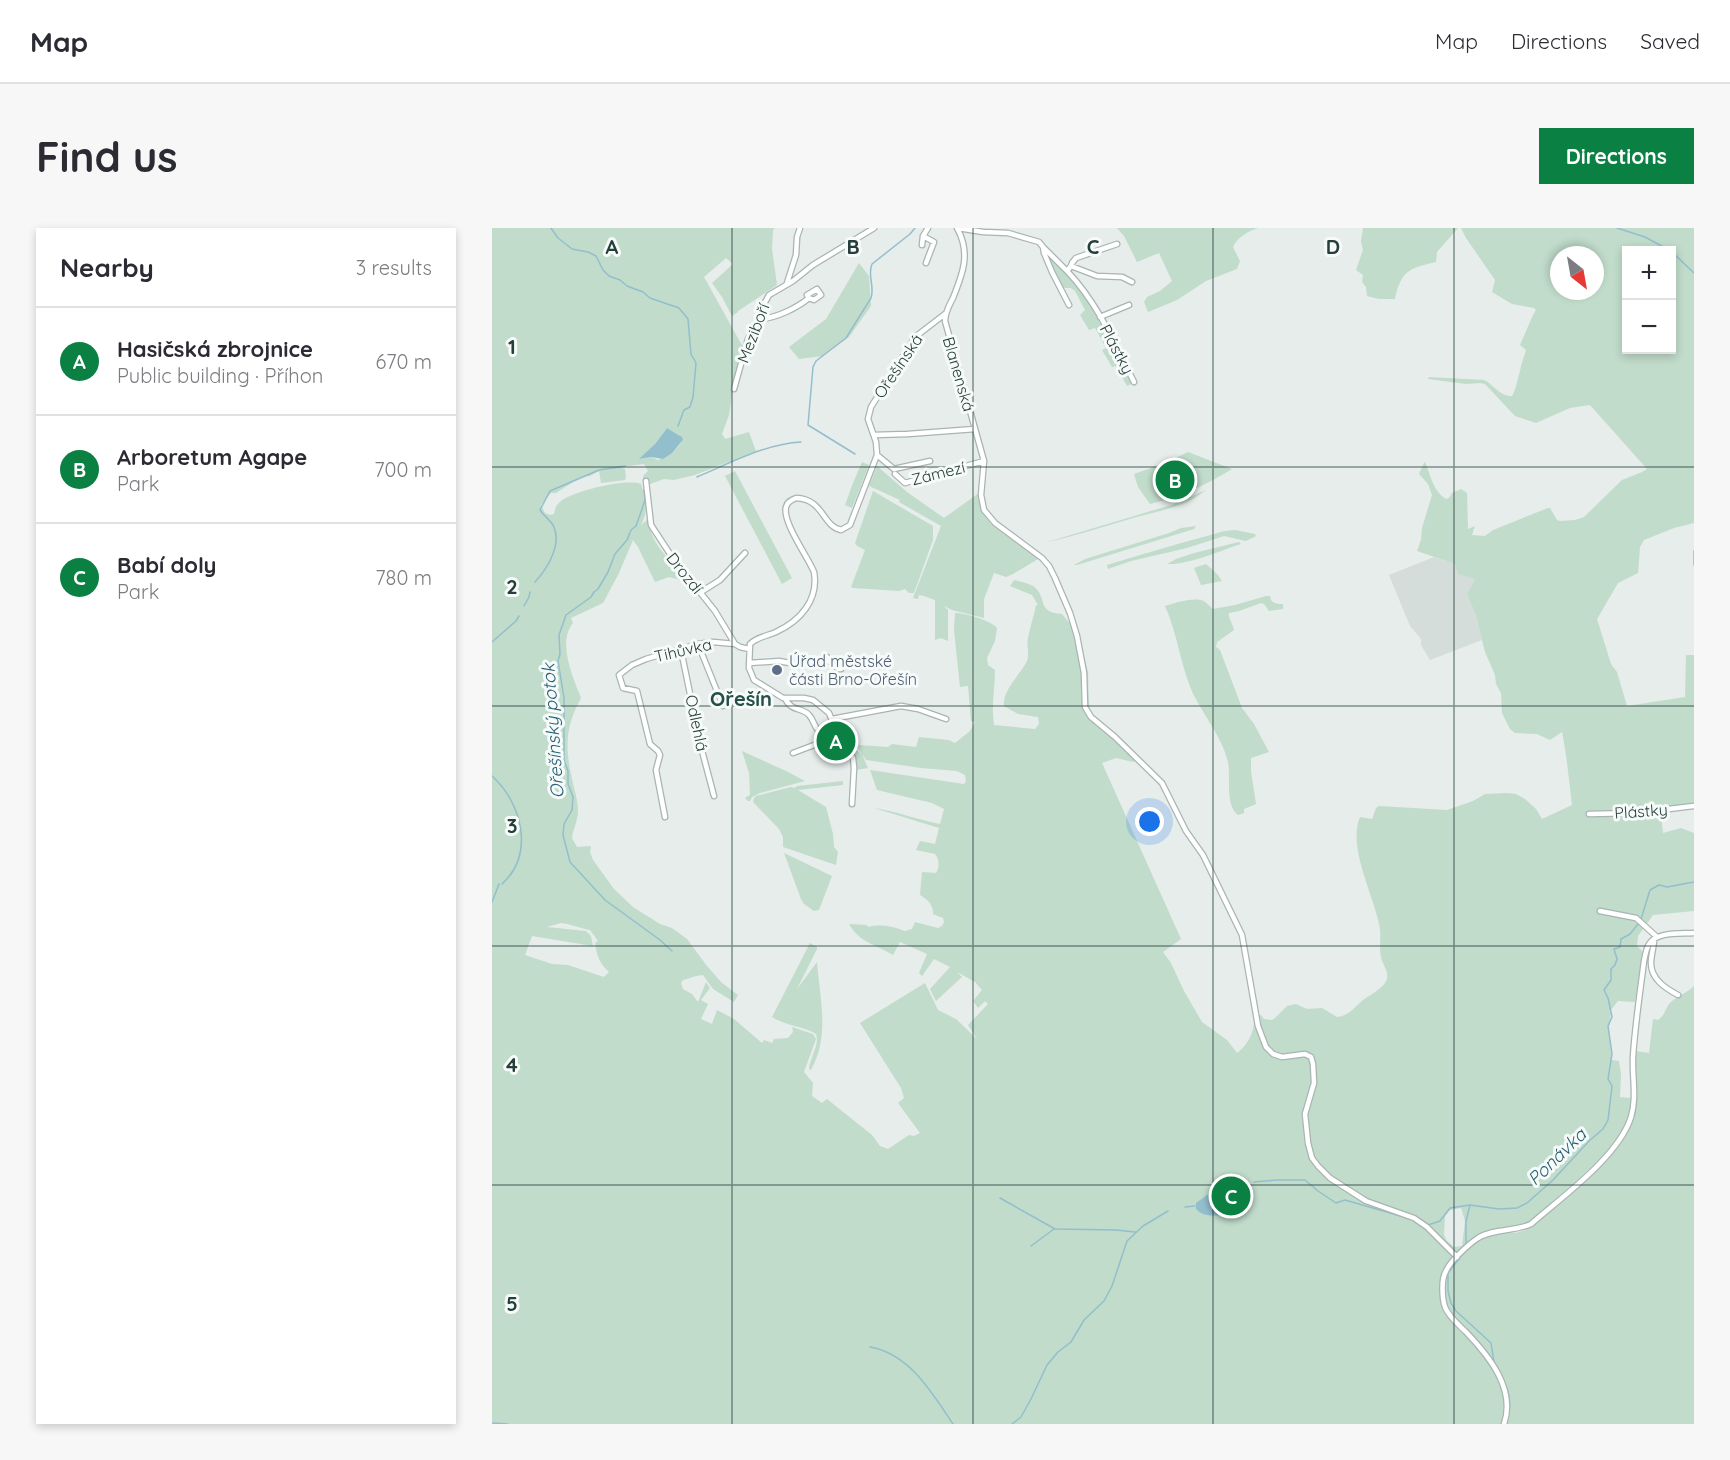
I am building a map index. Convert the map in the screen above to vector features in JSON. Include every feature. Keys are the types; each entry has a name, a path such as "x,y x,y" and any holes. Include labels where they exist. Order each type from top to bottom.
{"street":[{"path":"787,283 796,255 800,228"},
{"name":"Meziboří","path":"734,389 748,339 761,319 764,304 769,295 874,228"},
{"path":"921,245 928,228"},
{"path":"958,228 1014,234 1036,240 1043,247 1052,272 1069,305"},
{"name":"Blanenská","path":"958,228 964,242 965,253 960,280 945,314 984,462 981,495 984,510 992,521 1049,566 1064,597 1077,636 1084,673 1087,712 1162,783 1186,831 1203,855 1242,935 1258,1026 1266,1047 1273,1054 1282,1057 1305,1054 1311,1057 1314,1064 1314,1083 1305,1114 1312,1158 1330,1178 1366,1201 1414,1218 1427,1227 1456,1257"},
{"path":"923,236 934,242 926,263"},
{"path":"1117,244 1077,258 1069,268 1097,276 1122,277 1132,282"},
{"name":"Plástky","path":"1043,247 1069,268 1100,317 1134,382"},
{"path":"761,319 789,310 809,298"},
{"name":"Plástky","path":"1100,317 1129,305"},
{"name":"Ořešínská","path":"750,649 751,642 794,621 810,603 814,592 816,580 814,572 787,520 786,505 796,498 807,499 817,506 834,528 844,529 850,525 877,455 878,448 868,418 873,404 915,337 945,314"},
{"path":"874,435 975,429"},
{"path":"877,455 894,469 930,460"},
{"name":"Zámezí","path":"895,474 905,483 984,462"},
{"name":"Drozdí","path":"646,481 651,525 672,557 720,618 735,644"},
{"path":"701,592 720,579 745,553"},
{"name":"Tihůvka","path":"665,817 656,770 660,755 650,744 637,691 623,688 620,673 659,655 698,644 719,642 735,644"},
{"path":"698,644 723,706"},
{"path":"735,644 750,649 749,663 754,680 785,698 813,700 826,710 854,763 852,804"},
{"name":"Odlehlá","path":"681,650 701,747 714,796"},
{"path":"749,663 779,661 795,664 827,657"},
{"path":"821,659 841,669"},
{"path":"785,698 787,703 809,715 818,730 828,740"},
{"path":"832,719 900,706 946,718"},
{"path":"794,753 838,736"},
{"name":"Plástky","path":"1589,814 1635,813 1694,806"},
{"path":"1600,911 1640,921 1656,938"},
{"path":"1504,1424 1508,1411 1507,1394 1484,1350 1445,1307 1443,1288 1445,1271 1456,1257 1484,1235 1521,1229 1531,1224 1617,1145 1627,1127 1634,1106 1633,1057 1648,945 1656,938 1694,933"},
{"path":"1656,938 1651,964 1653,974 1664,987 1678,995"}],"shaded area":[{"path":"1434,557 1455,564 1475,579 1467,594 1482,640 1430,660 1421,645 1421,639 1410,626 1389,575"}],"green space":[{"path":"492,228 775,228 772,249 777,285 738,312 732,316 712,283 733,264 726,258 704,277 744,349 733,388 729,415 722,434 725,439 749,432 756,451 695,475 674,480 664,479 650,484 649,479 643,479 648,471 644,464 620,467 625,469 625,480 601,483 599,471 590,476 581,477 556,493 551,493 541,505 545,513 550,515 554,514 561,501 577,493 613,484 641,484 646,504 641,525 648,519 657,544 684,577 681,580 669,577 655,582 633,540 603,603 571,618 573,623 568,631 566,650 581,698 572,718 568,737 568,757 578,811 572,838 577,847 591,846 590,852 593,860 614,889 633,907 660,924 672,928 687,939 721,982 738,995 734,1002 713,989 703,975 683,980 681,983 683,989 692,994 698,1002 706,982 710,988 701,1000 708,1004 701,1019 712,1024 717,1010 734,1019 762,1043 764,1040 772,1043 774,1039 788,1038 793,1032 792,1027 813,1034 816,1039 804,1072 813,1083 812,1096 822,1103 827,1099 872,1135 880,1146 888,1149 909,1135 914,1136 920,1133 898,1103 904,1098 901,1088 860,1023 925,983 938,1010 956,1019 977,1039 968,1025 988,1004 985,1001 978,1008 973,1001 982,990 975,982 957,972 962,977 936,1001 930,989 950,967 934,959 922,976 919,973 927,954 900,942 893,955 863,939 849,924 867,925 868,927 886,926 905,931 912,929 915,922 938,928 944,922 943,918 933,914 930,903 920,895 922,872 936,873 937,858 935,854 916,850 920,841 935,844 939,828 874,808 940,824 944,809 932,803 877,790 870,770 964,784 965,775 957,771 866,760 862,754 868,768 856,770 852,750 855,749 861,754 859,745 888,747 892,744 916,747 919,737 949,740 955,743 970,731 975,722 971,721 968,686 960,687 954,630 955,613 989,622 997,628 995,641 987,658 988,665 995,670 994,725 1035,729 1039,724 1038,717 1018,714 1004,706 1009,689 1027,661 1027,643 1036,605 1038,605 1032,595 1010,586 1014,580 1033,586 1038,591 1045,607 1054,613 1062,614 1079,635 1088,672 1089,709 1095,717 1126,743 1139,759 1133,762 1116,758 1102,763 1181,939 1163,952 1202,1022 1227,1040 1237,1053 1250,1037 1254,1017 1261,1015 1264,1019 1272,1020 1287,1006 1296,1004 1307,1009 1322,1008 1337,1017 1344,1015 1380,988 1387,979 1381,957 1377,916 1359,858 1357,829 1360,817 1372,819 1379,806 1447,810 1485,794 1516,794 1536,809 1542,819 1572,805 1562,732 1550,740 1537,734 1515,733 1510,729 1502,713 1501,693 1485,652 1476,616 1467,594 1475,579 1458,574 1455,564 1417,551 1432,495 1428,484 1419,474 1424,463 1435,487 1446,499 1461,489 1467,493 1468,529 1475,526 1472,535 1485,536 1493,530 1548,508 1560,521 1584,517 1622,480 1647,469 1590,405 1570,408 1536,423 1515,416 1485,384 1428,379 1429,377 1484,380 1507,396 1512,396 1526,350 1520,345 1536,310 1512,304 1492,292 1495,280 1461,228 1694,228 1694,523 1644,540 1640,547 1638,573 1618,583 1597,619 1627,706 1685,697 1686,655 1694,655 1694,805 1660,809 1663,833 1681,828 1694,833 1694,911 1653,915 1638,936 1637,946 1643,952 1635,1002 1618,1001 1611,1010 1609,1030 1611,1060 1619,1061 1620,1097 1631,1098 1625,1124 1619,1135 1594,1164 1529,1223 1499,1230 1516,1233 1532,1227 1619,1146 1627,1133 1636,1109 1636,1051 1649,1053 1653,1019 1658,1020 1669,1004 1694,986 1694,1424 492,1424","holes":["667,428 683,440 678,447 658,460 651,457 640,459","561,923 590,930 598,941 595,943 599,959 609,972 604,977 568,965 552,964 525,955 532,936 593,946 591,936 586,931 547,927","1461,1208 1465,1221 1462,1246 1454,1247 1444,1235 1445,1216 1450,1210"]},
{"path":"1117,228 1258,228 1240,237 1235,243 1233,247 1240,261 1237,269 1206,281 1177,300 1148,312 1144,302 1147,297 1160,291 1172,281 1159,253 1137,262 1124,236"},
{"path":"1363,228 1458,228 1437,252 1436,262 1419,266 1403,277 1395,299 1379,299 1367,296 1366,287 1362,282 1363,275 1356,270 1363,250 1361,241"},
{"path":"1045,251 1074,282 1095,313 1134,383 1127,386 1116,366 1112,367 1102,350 1106,348 1095,328 1089,330 1080,315 1085,310 1075,291 1071,288 1064,288"},
{"path":"859,263 869,276 871,306 849,337 823,356 799,359 789,347 826,319"},
{"path":"1188,452 1232,469 1192,490 1150,504 1138,487 1134,474"},
{"path":"862,462 869,465 852,508 845,505"},
{"path":"877,466 907,492 944,518 979,493 981,511 991,524 1038,559 1006,577 994,573 984,599 984,618 944,606 948,610 948,641 941,638 935,640 935,600 919,595 918,599 913,598 941,526 899,502 900,500 869,486"},
{"path":"735,471 792,578 782,584 725,476"},
{"path":"1206,490 1190,501 1171,508 1044,543 1171,505"},
{"path":"873,491 933,526 933,540 914,593 909,593 905,589 899,591 851,587 865,550 855,543"},
{"path":"1196,526 1194,529 1074,565 1085,559 1181,528"},
{"path":"1235,530 1256,536 1246,541 1224,536 1108,569 1107,565 1119,561"},
{"path":"1239,542 1241,544 1204,557 1167,564 1194,553"},
{"path":"1206,564 1222,581 1201,585 1194,568"},
{"path":"1270,596 1275,603 1283,604 1283,609 1269,611 1261,603 1229,613 1234,630 1217,642 1216,647 1220,650 1242,708 1254,724 1269,752 1251,758 1256,804 1244,809 1244,813 1238,815 1231,805 1229,768 1225,752 1191,689 1165,606 1196,600 1204,601 1213,609"},
{"path":"742,751 805,781 760,793 748,801 745,798 750,795 749,773"},
{"path":"843,781 843,785 798,790 826,807 834,847 838,852 836,865 783,847 783,837 779,829 753,802 756,796 791,787"},
{"path":"784,853 832,876 819,910 814,911 804,904"},
{"path":"810,943 817,949 797,989 817,962 822,1031 817,1057 811,1070 809,1069 817,1042 816,1034 772,1017"}],"water":[{"path":"667,428 683,440 672,453 663,459 651,457 639,459 655,444"},
{"path":"1242,1182 1245,1183 1249,1196 1248,1209 1212,1216 1196,1209 1196,1203 1207,1195"}],"waterway":[{"path":"551,228 558,238 572,249 596,256 609,276 643,292 650,298 679,308 688,319 691,354 696,363 693,397 690,407 684,410 678,426"},
{"path":"855,454 808,425 813,367 816,361 846,338 871,298 872,264 915,228"},
{"name":"Ponávka","path":"1617,228 1645,237 1662,246"},
{"name":"Ponávka","path":"1676,256 1694,273"},
{"path":"697,477 761,450 801,442"},
{"path":"535,582 549,563 555,548 556,532 540,510 550,491 599,470 625,466"},
{"name":"Ořešínský potok","path":"644,490 645,500 636,526 615,554 598,589 566,615 559,635 558,661 564,698 564,760 573,797 572,810 564,824 563,835 570,862 605,900 672,951"},
{"name":"Ponávka","path":"1694,551 1694,565"},
{"path":"524,606 530,592"},
{"path":"492,642 519,616"},
{"path":"492,776 511,800 521,829 519,858 512,872 502,884"},
{"name":"Ponávka","path":"1641,919 1650,890 1659,885 1667,887 1694,882"},
{"path":"492,902 499,884"},
{"name":"Ponávka","path":"1466,1244 1466,1221 1470,1205 1499,1209 1517,1208 1527,1203 1603,1129 1608,1120 1612,1086 1608,1079 1612,1054 1608,1026 1612,1017 1604,990 1611,980 1611,969 1617,959 1614,949 1620,947 1621,939 1630,934 1639,923"},
{"path":"1254,1182 1305,1180 1336,1203 1345,1200 1404,1217"},
{"path":"1000,1198 1055,1229 1135,1232"},
{"path":"1428,1225 1440,1221 1450,1208 1470,1205"},
{"path":"1185,1207 1195,1206"},
{"path":"1012,1424 1021,1417 1047,1365 1071,1342 1084,1320 1104,1301 1112,1286 1127,1241 1143,1226 1168,1211"},
{"path":"1031,1246 1054,1229"},
{"name":"Ponávka","path":"1465,1251 1448,1273 1451,1303 1456,1311 1491,1343 1494,1362 1498,1369"},
{"path":"870,1347 897,1358 919,1376 953,1424"},
{"name":"Ponávka","path":"1501,1376 1510,1401 1509,1411"},
{"path":"492,1423 508,1424"}],"place":[{"name":"Arboretum Agape","path":"1175,480"},
{"name":"Úřad městské části Brno-Ořešín","path":"777,670"},
{"name":"Hasičská zbrojnice","path":"836,741"},
{"name":"Babí doly","path":"1231,1196"}],"district":[{"name":"Ořešín","path":"741,699"}]}
